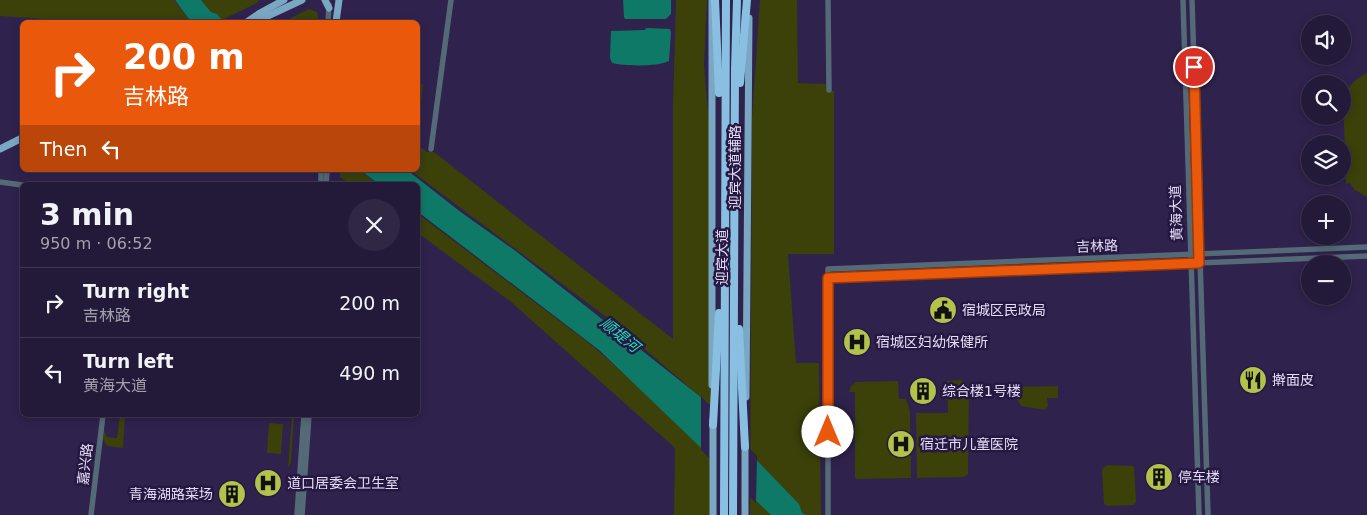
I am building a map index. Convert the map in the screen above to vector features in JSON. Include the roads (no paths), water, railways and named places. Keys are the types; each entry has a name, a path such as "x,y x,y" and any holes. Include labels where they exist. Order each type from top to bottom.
{"highway":[{"path":"714,0 720,150 724,172"},
{"name":"迎宾大道","path":"724,515 726,0"},
{"name":"迎宾大道","path":"734,515 733,426 737,0"},
{"path":"735,190 739,167 741,67 748,0"},
{"path":"735,203 739,248 739,330 745,447"},
{"path":"713,425 719,317 724,276"}],"main road":[{"path":"266,10 268,0"},
{"path":"250,20 284,0"},
{"path":"259,20 302,0"},
{"path":"325,0 329,4"},
{"path":"336,20 338,0"},
{"name":"迎宾大道辅路","path":"713,403 714,0"},
{"name":"迎宾大道辅路","path":"745,515 748,0"},
{"path":"0,149 20,139"},
{"path":"713,425 713,515"}],"street":[{"path":"431,149 451,0"},
{"path":"828,0 830,90"},
{"name":"黄海大道","path":"1183,0 1199,515"},
{"name":"黄海大道","path":"1192,0 1208,515"},
{"path":"328,20 329,4"},
{"path":"0,182 20,185"},
{"name":"吉林路","path":"1367,247 828,269 828,278 1367,256"},
{"path":"828,278 828,515"},
{"name":"嘉兴路","path":"91,515 103,417"},
{"path":"297,515 304,417"},
{"path":"302,515 309,417"}],"water":[{"path":"175,0 201,0 211,12 217,14 222,20 190,20"},
{"path":"623,0 671,0 671,14 666,19 625,19"},
{"path":"646,28 670,29 669,61 641,65 612,63 610,58 611,31 645,30"},
{"name":"顺堤河","path":"363,172 410,172 462,213 517,252 702,398 712,414 799,504 802,513 806,515 771,515 599,350 420,214 420,182 376,182"}],"place":[{"name":"宿城区民政局","path":"943,310"},
{"name":"宿城区妇幼保健所","path":"857,342"},
{"name":"擀面皮","path":"1253,380"},
{"name":"综合楼1号楼","path":"923,391"},
{"name":"宿迁市儿童医院","path":"901,444"},
{"name":"停车楼","path":"1159,477"},
{"name":"道口居委会卫生室","path":"268,483"},
{"name":"青海湖路菜场","path":"232,494"}]}
